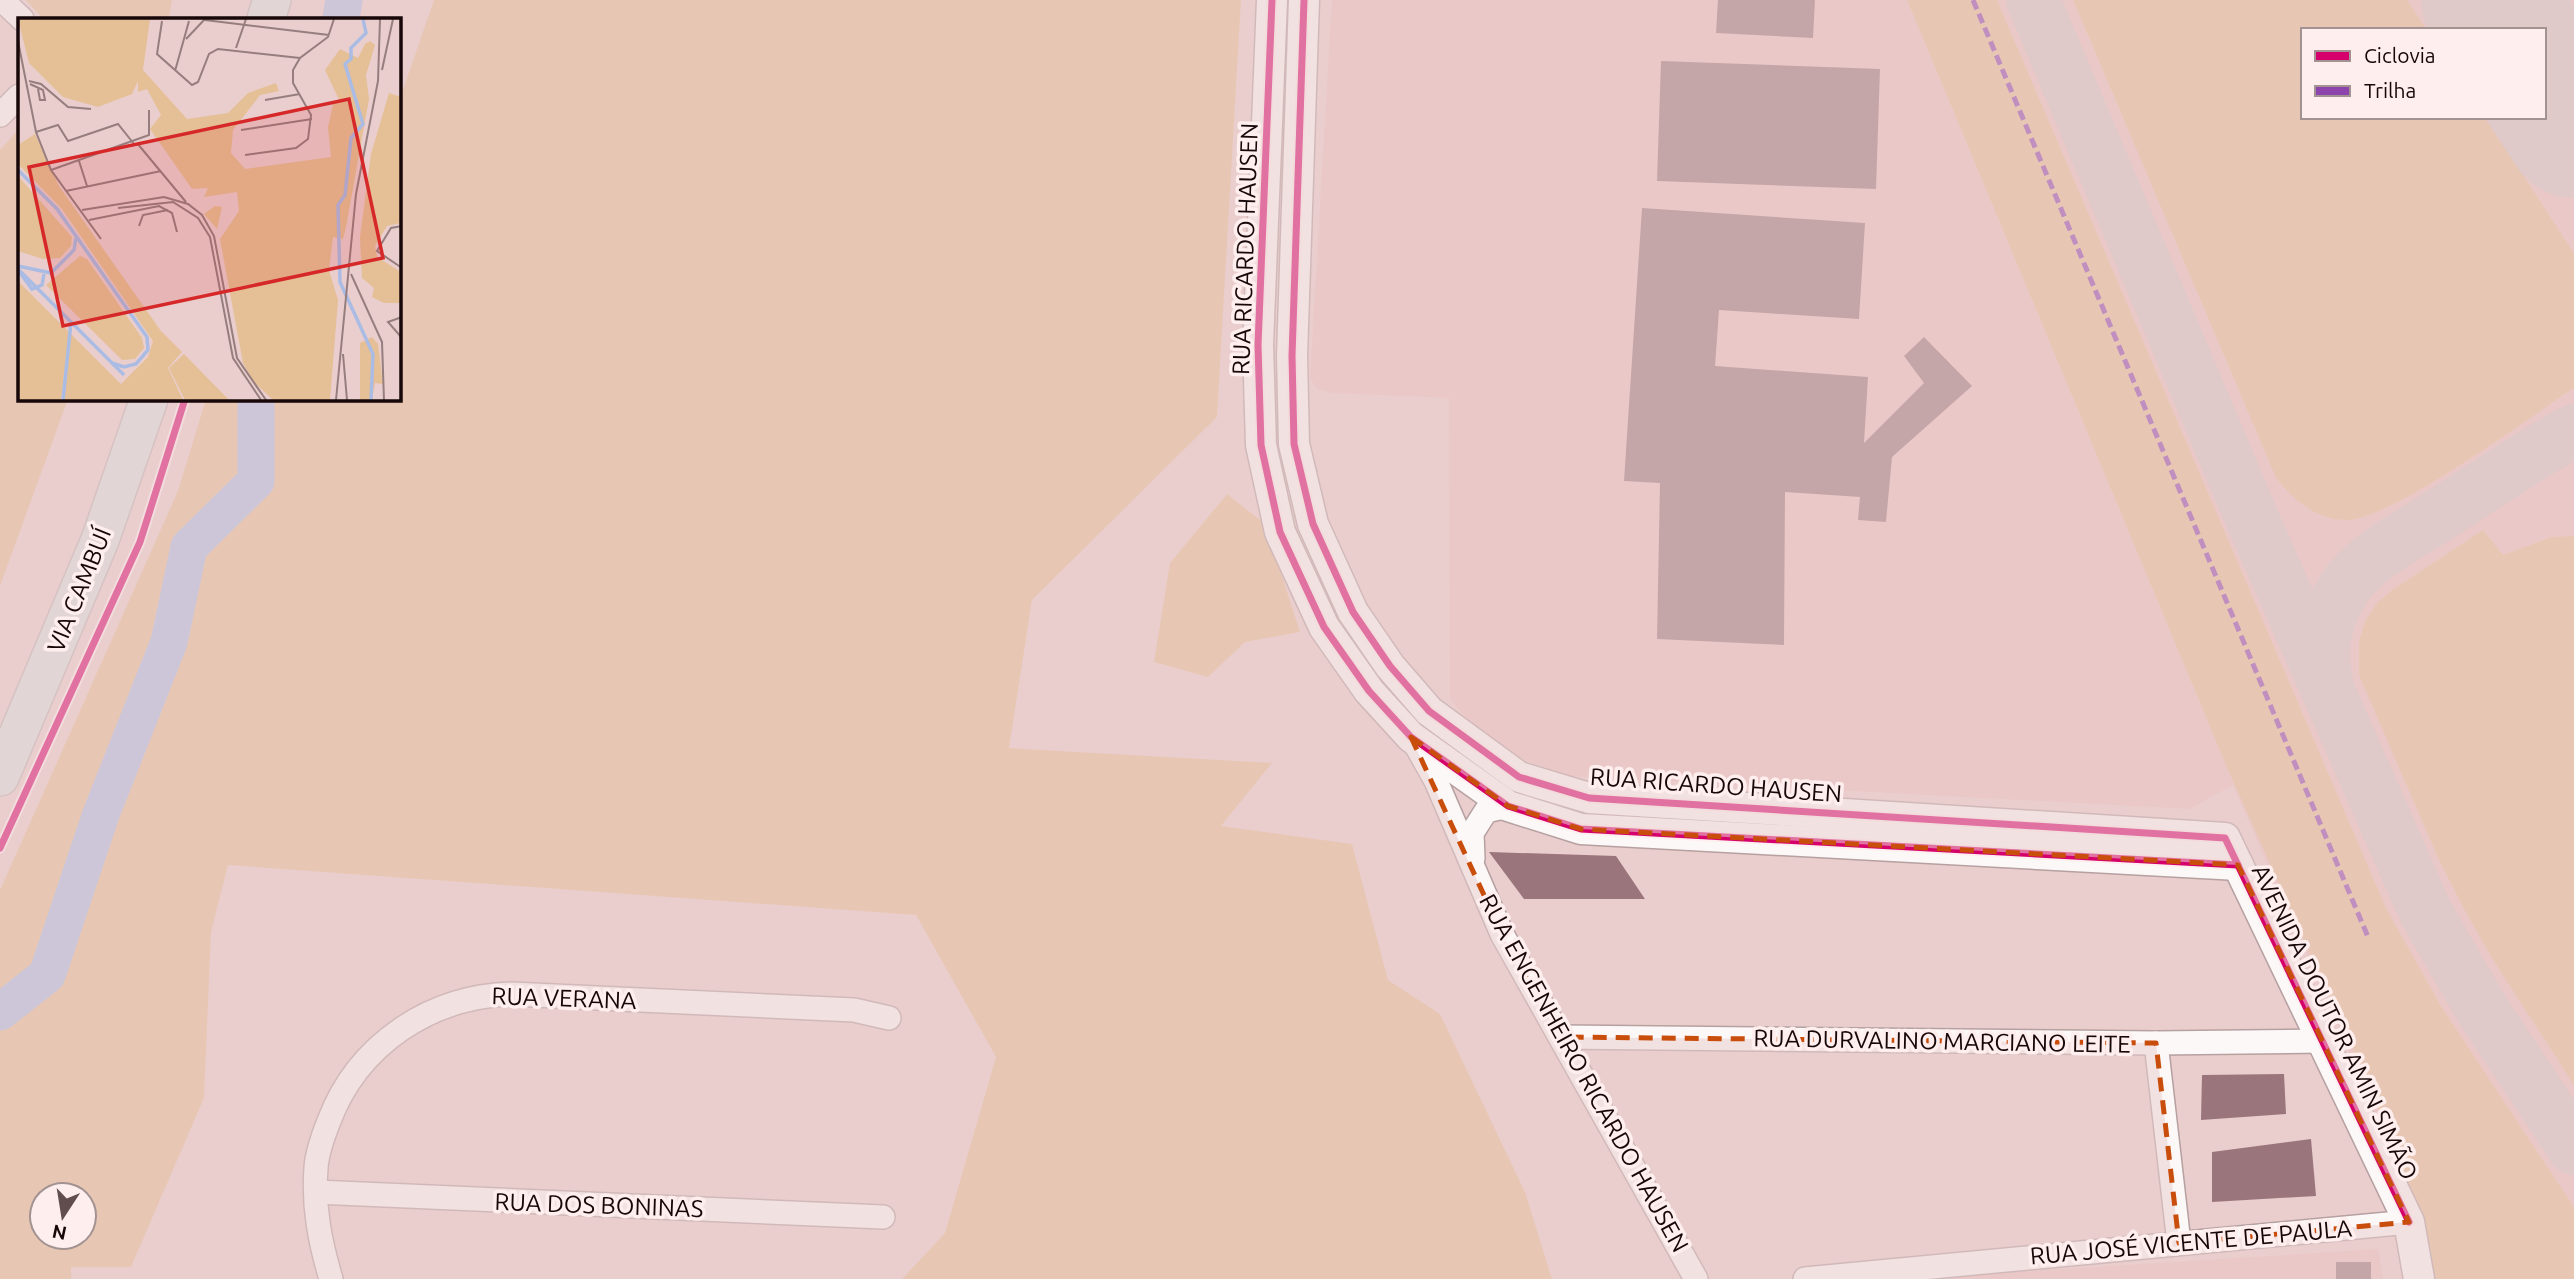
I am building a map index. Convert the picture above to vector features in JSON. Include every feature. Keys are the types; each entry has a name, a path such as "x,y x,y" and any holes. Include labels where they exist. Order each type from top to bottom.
{"main road":[{"path":"264,18 272,0"},
{"name":"VIA CAMBUÍ","path":"0,777 100,540 148,401"}],"street":[{"path":"2,0 21,18"},
{"path":"264,18 265,0"},
{"name":"RUA RICARDO HAUSEN","path":"1272,0 1258,345 1261,445 1280,531 1324,627 1369,691 1411,737 1508,806 1581,829 2238,865"},
{"name":"RUA RICARDO HAUSEN","path":"1304,0 1292,356 1294,444 1312,524 1353,612 1390,666 1429,711 1519,777 1589,798 2225,838"},
{"path":"0,115 18,97"},
{"name":"RUA ENGENHEIRO RICARDO HAUSEN","path":"1411,737 1436,781 1502,934 1696,1279"},
{"name":"RUA ENGENHEIRO RICARDO HAUSEN","path":"1473,865 1472,833 1486,811 1508,806"},
{"name":"AVENIDA DOUTOR AMIN SIMÃO","path":"2225,838 2409,1222 2419,1279"},
{"name":"RUA VERANA","path":"331,1279 315,1220 320,1146 349,1082 380,1045 426,1012 485,994 512,994 853,1010 889,1018"},
{"name":"RUA DURVALINO MARCIANO LEITE","path":"1560,1037 2157,1043 2324,1041"},
{"path":"2157,1043 2179,1243"},
{"name":"RUA DOS BONINAS","path":"316,1192 883,1217"},
{"name":"RUA JOSÉ VICENTE DE PAULA","path":"1805,1279 2409,1222"}],"highlighted area":[{"path":"1411,737 1508,806 1581,829 2238,865 2409,1222 2179,1243 2156,1043 1560,1037 1502,934"}],"shaded area":[{"path":"26,0 172,0 169,18 42,18"},
{"path":"434,0 1241,0 1217,417 1032,600 1009,748 1272,763 1221,826 1352,844 1388,980 1440,1014 1525,1192 1552,1279 902,1279 945,1233 996,1057 916,915 228,865 211,932 204,1098 131,1267 71,1267 71,1279 0,1279 0,890 178,491 205,401 401,401 401,95"},
{"path":"1332,0 2574,0 2574,1279 2428,1235 2233,785 2190,809 1569,776 1511,755 1480,734 1450,699 1449,398 1332,393 1317,389 1310,378"},
{"path":"1907,0 1997,0 2386,908 2441,1006 2574,1207 2574,1279 2433,1279 2424,1227 2371,1090 2228,770"},
{"path":"2073,0 2407,0 2426,28 2301,28 2301,119 2486,119 2574,253 2574,388 2427,486 2368,516 2347,520 2316,513 2290,494 2276,478"},
{"path":"18,130 18,401 67,401 0,586 0,150"},
{"path":"1227,494 1265,524 1300,632 1245,642 1208,677 1154,662 1170,563"},
{"path":"2483,530 2503,555 2551,537 2574,536 2574,1085 2493,960 2465,911 2438,858 2359,675 2359,641 2365,621 2377,603 2392,590"},
{"path":"2378,1249 2383,1279 1949,1279 1969,1275"}],"building":[{"path":"1718,0 1815,0 1813,38 1716,33"},
{"path":"1661,61 1880,69 1876,189 1657,181"},
{"path":"1642,208 1865,223 1859,319 1719,310 1715,366 1868,377 1864,443 1924,383 1904,356 1924,337 1972,386 1892,457 1886,522 1858,520 1860,497 1785,492 1784,645 1657,639 1660,483 1624,481"},
{"path":"1489,852 1616,856 1645,899 1524,899"},
{"path":"2284,1074 2286,1114 2201,1120 2202,1075"},
{"path":"2311,1139 2316,1196 2212,1202 2212,1152"},
{"path":"2336,1262 2371,1262 2371,1279 2336,1279"}],"waterway":[{"path":"341,18 344,0"},
{"path":"0,1012 47,975 101,814 169,642 189,547 256,481 256,401"}],"taxiway":[{"path":"2033,0 2251,516 2426,913 2483,1011 2574,1148"},
{"path":"2504,23 2512,0"},
{"path":"2326,679 2323,655 2329,619 2339,597 2354,576 2388,547 2574,431"}],"runway":[{"path":"2489,0 2508,28"},
{"path":"2546,87 2574,130"}],"marked path":[{"path":"1973,0 2368,937"}],"cycle path":[{"path":"1272,0 1258,345 1261,445 1280,532 1324,627 1369,691 1411,737 1508,806 1581,829 2238,865"},
{"path":"1304,0 1292,356 1294,444 1313,524 1353,612 1390,666 1429,711 1519,777 1589,798 2225,838 2409,1222"},
{"path":"0,848 140,542 184,401"}]}
